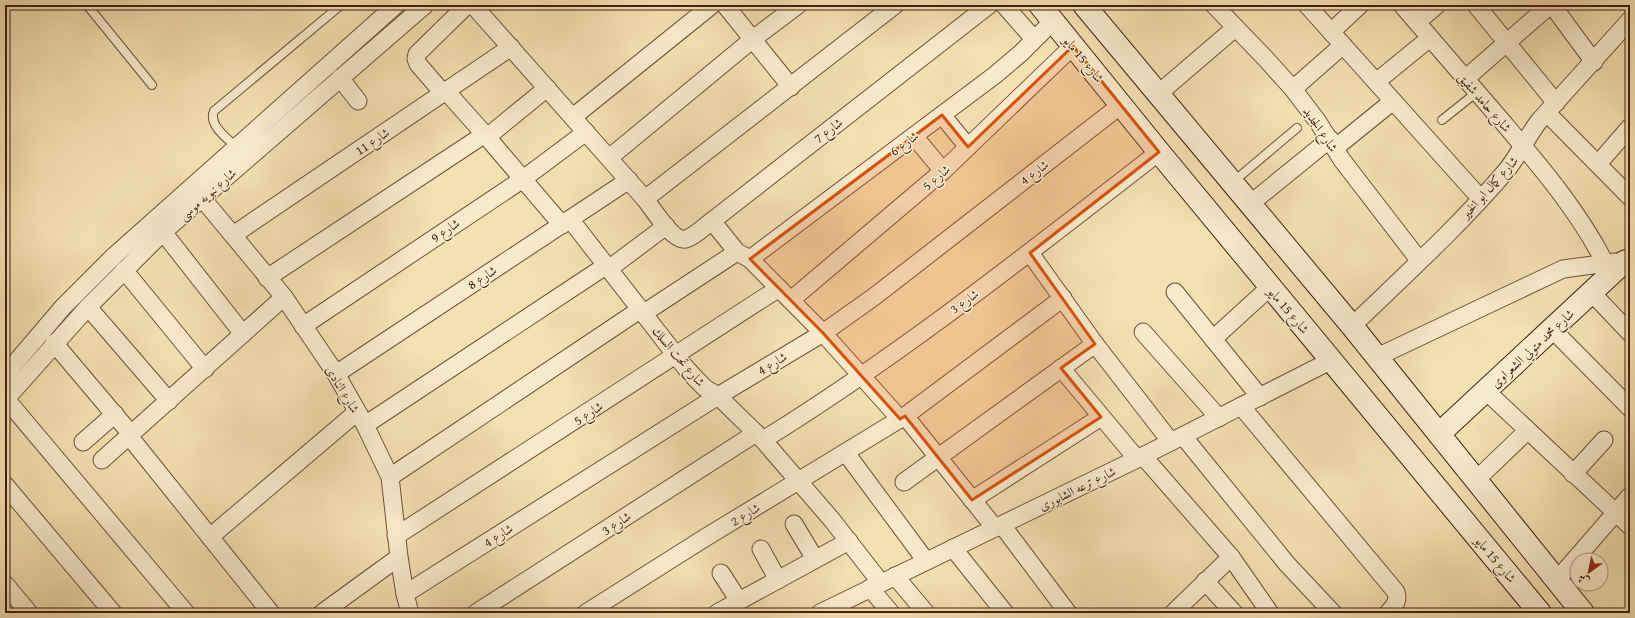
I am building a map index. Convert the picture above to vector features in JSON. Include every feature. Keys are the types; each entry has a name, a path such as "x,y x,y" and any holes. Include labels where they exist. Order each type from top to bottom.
{"main road":[{"path":"1084,5 1352,326 1583,613"},
{"name":"شارع 15 مايو","path":"1047,13 1159,152 1540,613"},
{"name":"شارع محمد متولي الشعراوى","path":"1439,434 1592,293 1625,260"}],"street":[{"name":"شارع نبويه موسى","path":"5,374 63,307 114,256 396,5"},
{"name":"شارع نبويه موسى","path":"6,400 54,343 124,270 163,232 425,5"},
{"name":"شارع تحت السلك","path":"467,5 417,54 416,59 418,64 486,136 523,179 608,266 695,378 705,388 718,396 759,436 800,481 882,582"},
{"name":"شارع 7","path":"473,5 629,180 671,233 678,238 686,239 712,221 989,5"},
{"path":"573,117 712,5"},
{"path":"725,5 791,87"},
{"path":"609,158 753,39 798,5"},
{"path":"645,199 895,5"},
{"path":"1004,5 1034,39"},
{"name":"شارع الجديد","path":"1214,5 1293,89 1342,160 1420,260"},
{"path":"1307,5 1481,198"},
{"path":"1331,32 1360,5"},
{"name":"شارع حامد شفيق","path":"1402,5 1523,146 1570,206 1591,236 1625,260"},
{"path":"1416,22 1437,5"},
{"path":"1476,5 1507,43 1552,108 1598,164 1630,197"},
{"path":"1465,79 1551,5 1594,62"},
{"name":"شارع 6","path":"390,477 642,311 744,256 914,136 995,75 1034,39 1047,13"},
{"name":"شارع كمال ابو الخير","path":"1352,326 1481,198 1516,158 1528,135 1630,20"},
{"path":"1158,94 1235,28"},
{"path":"1376,82 1430,38"},
{"path":"1293,89 1343,45"},
{"name":"شارع 5","path":"396,536 676,355 785,294 943,171 1073,46"},
{"name":"شارع 11","path":"233,235 511,47"},
{"path":"340,78 358,101"},
{"path":"267,278 486,136 547,88"},
{"path":"1250,204 1393,101"},
{"name":"شارع 4","path":"405,594 718,396 823,333 875,296 1121,105"},
{"path":"942,115 968,147"},
{"path":"1598,164 1630,126"},
{"name":"شارع 9","path":"303,326 523,179 586,132"},
{"path":"914,136 943,171"},
{"name":"شارع 3","path":"476,613 759,436 814,408 861,376 1030,253 1159,152"},
{"name":"شارع 8","path":"336,374 629,180"},
{"name":"شارع النادى","path":"202,198 284,297 336,374 361,418 390,477 399,557 405,594 410,613"},
{"path":"712,221 744,256 785,294 823,333 861,376 903,418 938,457 972,500 999,526 1068,613"},
{"path":"210,537 361,418 608,266 666,226"},
{"path":"163,232 243,334"},
{"path":"1030,253 1095,344 1286,564 1333,613"},
{"path":"1377,357 1564,269 1625,260"},
{"path":"124,270 205,369"},
{"path":"1213,339 1270,287"},
{"path":"1175,292 1260,396"},
{"path":"1592,293 1630,333"},
{"path":"102,460 284,297"},
{"name":"شارع 2","path":"586,613 703,539 903,418 1063,298"},
{"path":"88,307 168,401"},
{"path":"1552,329 1630,408"},
{"path":"1143,332 1219,418"},
{"path":"54,343 115,414 271,613"},
{"path":"904,482 1095,344"},
{"name":"شارع ترعه الشابورى","path":"820,613 1140,458 1332,360"},
{"path":"1061,368 1101,417 1231,558 1270,613"},
{"path":"1486,391 1630,526"},
{"path":"6,400 186,613"},
{"path":"1241,406 1396,592 1398,598 1397,602 1388,613"},
{"path":"83,442 115,414"},
{"path":"972,500 1101,417"},
{"path":"1476,480 1527,431"},
{"path":"1573,474 1604,440"},
{"path":"846,453 926,561"},
{"path":"5,485 113,613"},
{"path":"1557,580 1630,496"},
{"path":"794,524 815,559"},
{"path":"717,613 849,541"},
{"path":"954,548 1005,613"},
{"path":"761,549 778,580"},
{"path":"322,613 399,557"},
{"path":"1173,613 1205,581 1231,558"},
{"path":"721,572 739,601"},
{"path":"1205,581 1231,612"},
{"path":"882,582 891,613"},
{"path":"882,582 926,613"},
{"path":"5,584 29,613"}],"lane":[{"path":"87,5 152,85"},
{"path":"236,147 215,125 212,118 214,111 341,5"},
{"path":"1442,120 1477,92"},
{"path":"1233,183 1297,128"}],"highlighted area":[{"path":"1073,46 1159,152 1030,253 1095,344 1061,368 1101,417 972,500 905,416 900,419 823,333 750,259 942,115 968,147"}]}
